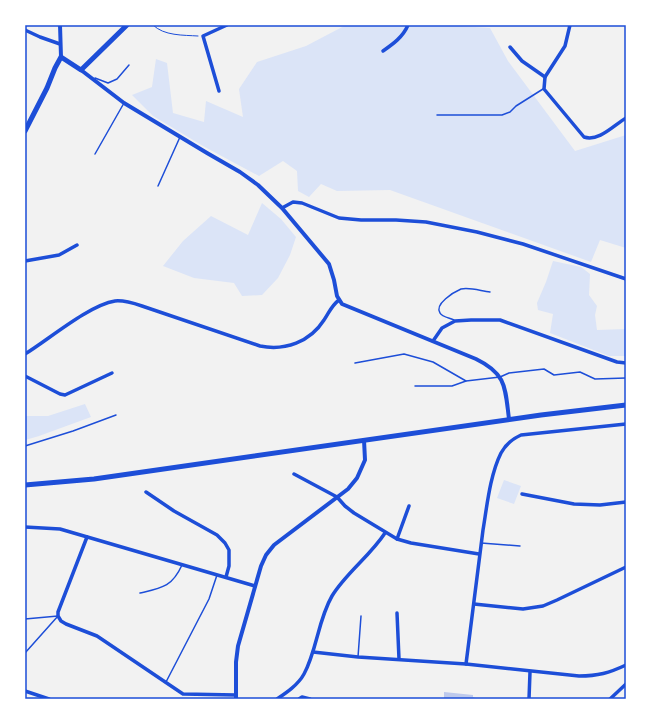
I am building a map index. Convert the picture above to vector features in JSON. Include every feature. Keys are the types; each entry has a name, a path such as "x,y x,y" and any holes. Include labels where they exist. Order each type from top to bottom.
{"main road":[{"path":"25,131 61,57 81,70 127,25"},
{"path":"25,485 94,479 509,419 626,405"}],"street":[{"path":"60,25 61,57"},
{"path":"219,91 203,36 227,25"},
{"path":"383,51 395,42 405,31 408,25"},
{"path":"570,25 565,46 545,77 544,89 584,137 590,139 596,137 626,118"},
{"path":"25,30 60,44"},
{"path":"510,47 522,61 545,77"},
{"path":"81,70 124,103 240,172 258,185 282,208 329,264 339,300 346,306 492,367 500,377 506,392 509,419"},
{"path":"282,208 293,202 302,203 339,218 426,222 477,232 523,244 626,279"},
{"path":"25,261 59,255 77,245"},
{"path":"25,354 102,304 116,301 125,301 142,306 260,346 275,348 294,344 311,335 320,326 331,308 339,300"},
{"path":"434,342 442,328 455,321 500,320 617,362 626,363"},
{"path":"25,376 60,394 65,395 112,373"},
{"path":"466,664 486,509 494,474 501,454 509,442 521,436 626,424"},
{"path":"87,537 58,616 61,621 97,636 183,694 236,697 236,662 238,646 261,566 266,555 274,545 337,497 357,478 365,460 364,440"},
{"path":"294,474 337,497 354,513 385,533 398,539 410,543 479,554"},
{"path":"146,492 217,535 225,543 229,550 226,577"},
{"path":"522,494 574,504 600,505 626,502"},
{"path":"398,539 409,506"},
{"path":"25,527 60,529 255,586"},
{"path":"276,699 288,692 303,675 313,652 319,629 332,595 385,533"},
{"path":"474,604 523,609 542,606 626,567"},
{"path":"397,613 399,659"},
{"path":"313,652 358,657 505,667 530,672 579,676 595,676 609,673 626,665"},
{"path":"529,699 530,672"},
{"path":"610,699 626,684"},
{"path":"25,691 49,699"},
{"path":"180,699 183,694"},
{"path":"299,699 302,697 310,699"}],"lane":[{"path":"92,78 108,83 117,79 129,66"},
{"path":"437,115 502,115 510,112 516,106 544,89"},
{"path":"95,154 124,103"},
{"path":"158,186 180,137"},
{"path":"455,321 440,314 439,306 444,300 462,289 490,292"},
{"path":"355,363 404,354 433,362 466,381"},
{"path":"415,386 452,386 466,381 500,377 509,373 544,369 554,375 580,372 595,379 626,378"},
{"path":"25,446 73,431 116,415"},
{"path":"481,543 520,546"},
{"path":"140,593 162,588 168,585 178,574 182,565"},
{"path":"166,682 210,598 217,575"},
{"path":"25,619 58,616"},
{"path":"25,653 58,616"},
{"path":"358,657 361,616"}],"path":[{"path":"153,25 164,32 203,36"}],"shaded area":[{"path":"346,25 443,25 490,28 508,61 575,151 626,135 626,248 600,240 591,262 390,190 337,191 321,184 309,197 298,191 297,171 283,161 259,176 203,146 153,116 132,95 152,87 156,59 167,63 173,113 204,122 206,101 243,117 239,89 257,62 306,46"},
{"path":"262,203 281,219 296,237 290,255 278,278 262,295 242,296 234,283 194,278 163,266 183,241 211,216 248,235"},
{"path":"553,261 581,267 590,274 589,295 597,306 595,315 597,330 626,329 626,356 609,356 550,333 553,314 538,310 537,303"},
{"path":"85,404 91,417 25,440 25,416 48,416"},
{"path":"504,480 521,486 514,504 497,498"}],"building":[{"path":"444,692 473,695 473,697 478,699 444,699"}]}
